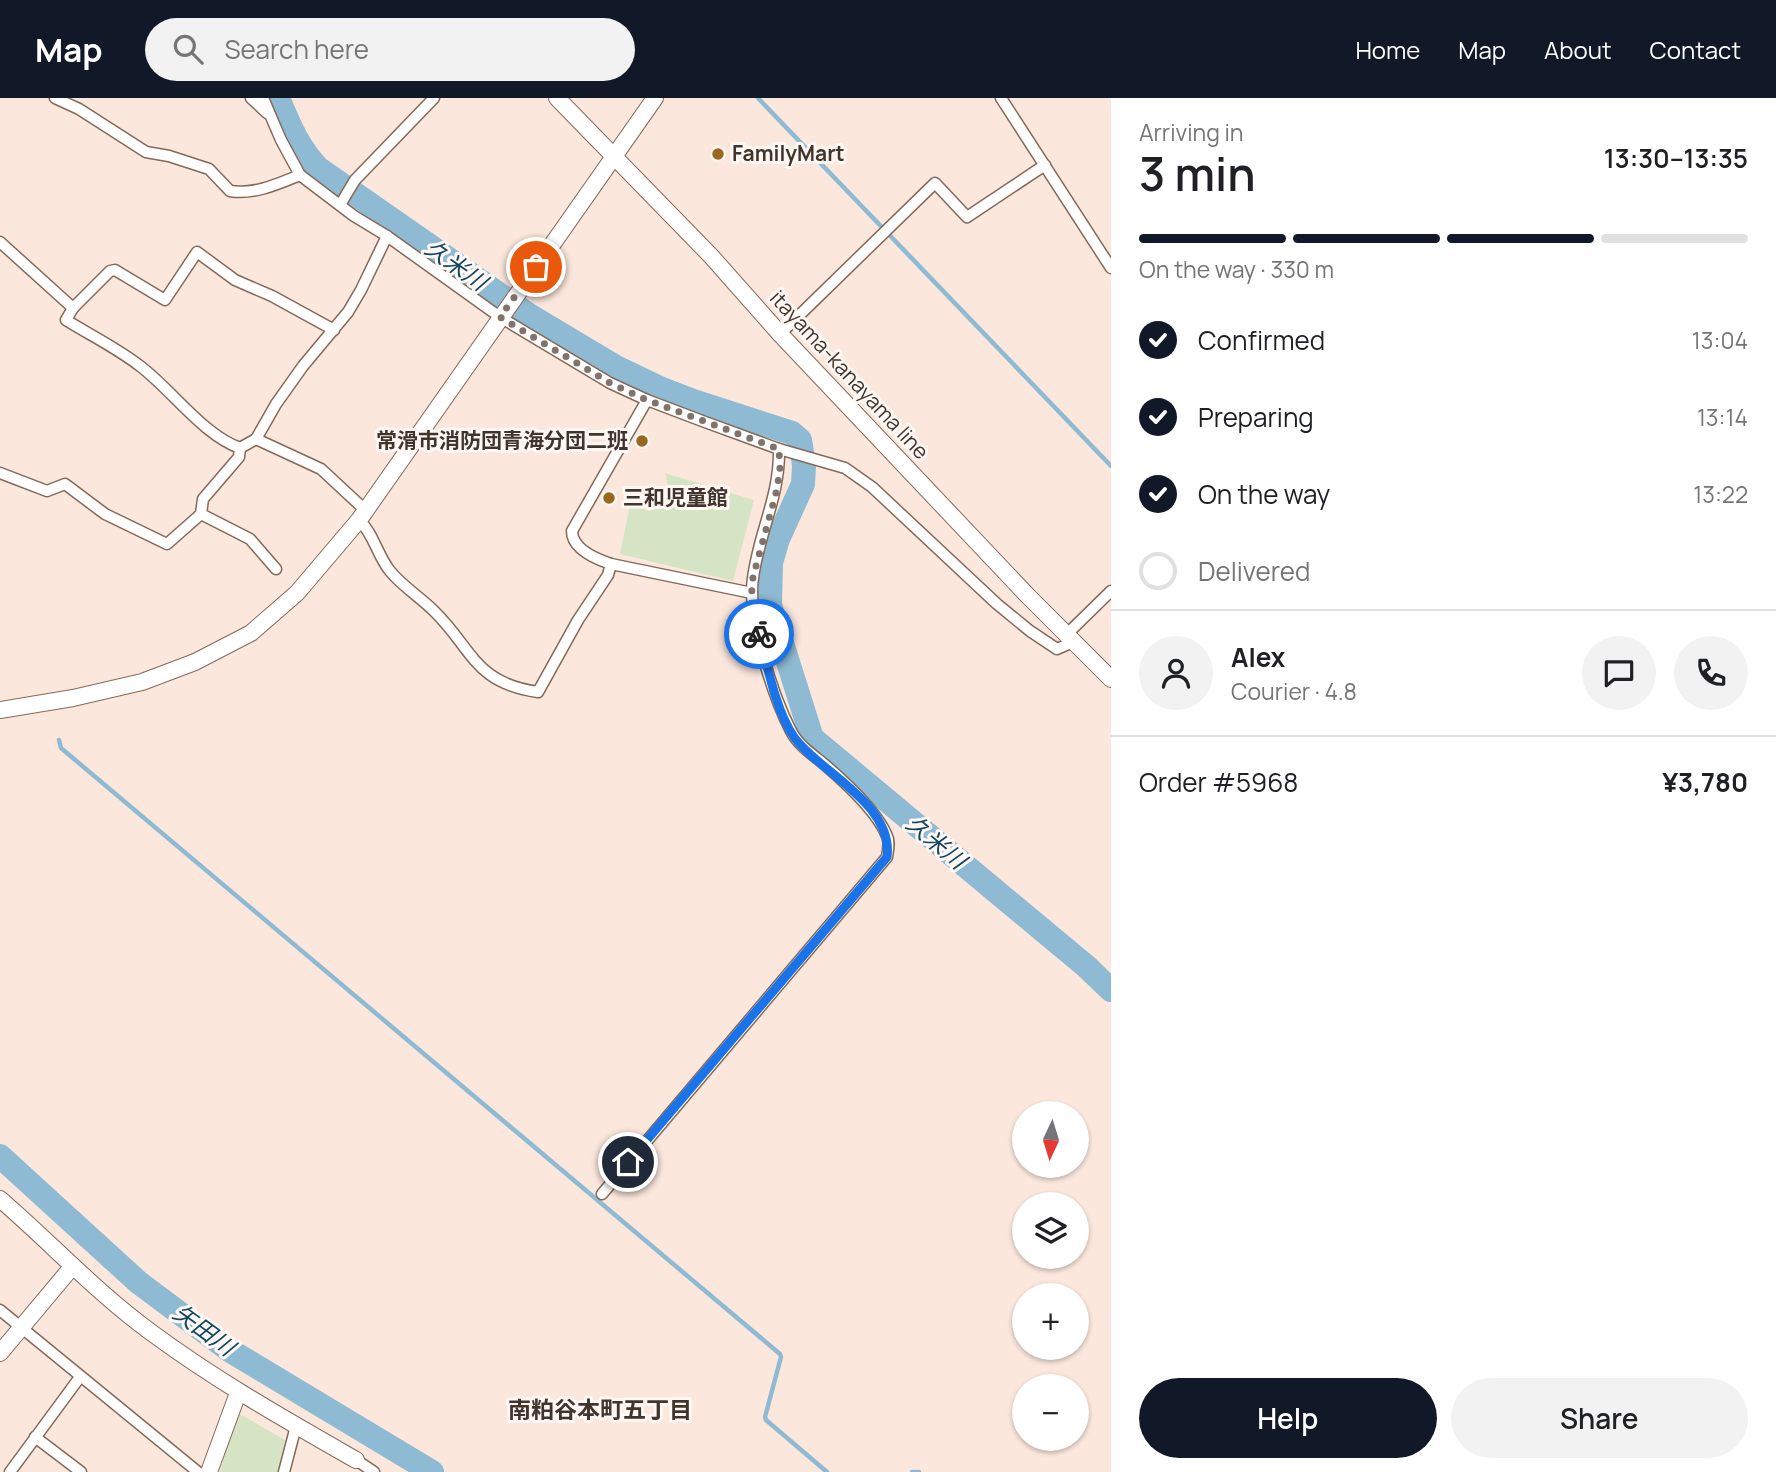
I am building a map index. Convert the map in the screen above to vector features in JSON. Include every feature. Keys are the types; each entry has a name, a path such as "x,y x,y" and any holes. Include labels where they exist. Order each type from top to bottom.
{"main road":[{"name":"itayama-kanayama line","path":"557,98 711,256 780,334 1069,639 1111,679"},
{"path":"0,710 74,698 142,682 195,662 251,633 298,593 362,514 654,98"},
{"path":"0,1199 72,1267 152,1333 238,1393 356,1460"},
{"path":"0,1353 72,1267"},
{"path":"209,1472 238,1393"}],"street":[{"path":"55,98 79,109 146,152 169,156 209,169 230,191 251,191 273,186 300,175"},
{"path":"251,98 269,114"},
{"path":"263,98 300,175 342,202 500,317 610,383 647,400 779,449 845,468 872,487 952,564 1030,631 1057,649 1111,592"},
{"path":"342,202 355,180 434,98"},
{"path":"1001,98 1111,268"},
{"path":"780,334 935,183 967,217 1045,165"},
{"path":"334,330 272,296 235,280 197,252 165,300 115,270 110,271 73,308 66,320 139,365 204,424 240,448 256,439 295,377 334,330 361,290 387,236"},
{"path":"0,242 73,308"},
{"path":"647,400 572,530 576,544 594,558 611,564 752,593"},
{"path":"256,439 321,469 362,514 390,570 436,612 477,665 491,676 521,690 538,692 578,620 608,575 611,564"},
{"path":"0,473 47,491 65,484 105,514 167,544 201,514 203,499 239,457 240,448"},
{"path":"602,1194 887,857 888,837 863,802 843,780 804,747 790,729 776,696 753,615 753,577 776,493 780,471 779,449"},
{"path":"201,514 250,539 276,569"},
{"path":"0,1310 198,1472"},
{"path":"10,1472 80,1377"},
{"path":"284,1472 296,1426"},
{"path":"35,1437 81,1472"},
{"path":"356,1460 374,1472"}],"green space":[{"path":"665,473 754,500 733,581 620,554 630,505 650,511 659,500 670,496"},
{"path":"238,1413 285,1440 278,1472 220,1472"}],"waterway":[{"name":"久米川","path":"278,98 299,143 318,168 529,315 616,367 662,389 792,433 800,440 804,465 803,484 778,539 771,563 770,605 812,738 1087,967 1111,990"},
{"path":"758,98 1111,466"},
{"path":"59,740 61,748 780,1354 766,1420 827,1472"},
{"name":"矢田川","path":"0,1156 138,1282 229,1350 432,1472"},
{"path":"912,1472 919,1472"}],"way so far":[{"path":"536,267 500,317 610,383 647,400 779,449 780,471 776,493 753,577 751,600 759,634"}],"place":[{"name":"FamilyMart","path":"718,154"},
{"name":"常滑市消防団青海分団二班","path":"642,441"},
{"name":"三和児童館","path":"609,498"}],"district":[{"name":"南粕谷本町五丁目","path":"600,1410"}],"route":[{"path":"628,1162 887,857 888,837 881,825 855,792 794,737 776,696 759,634"}]}
